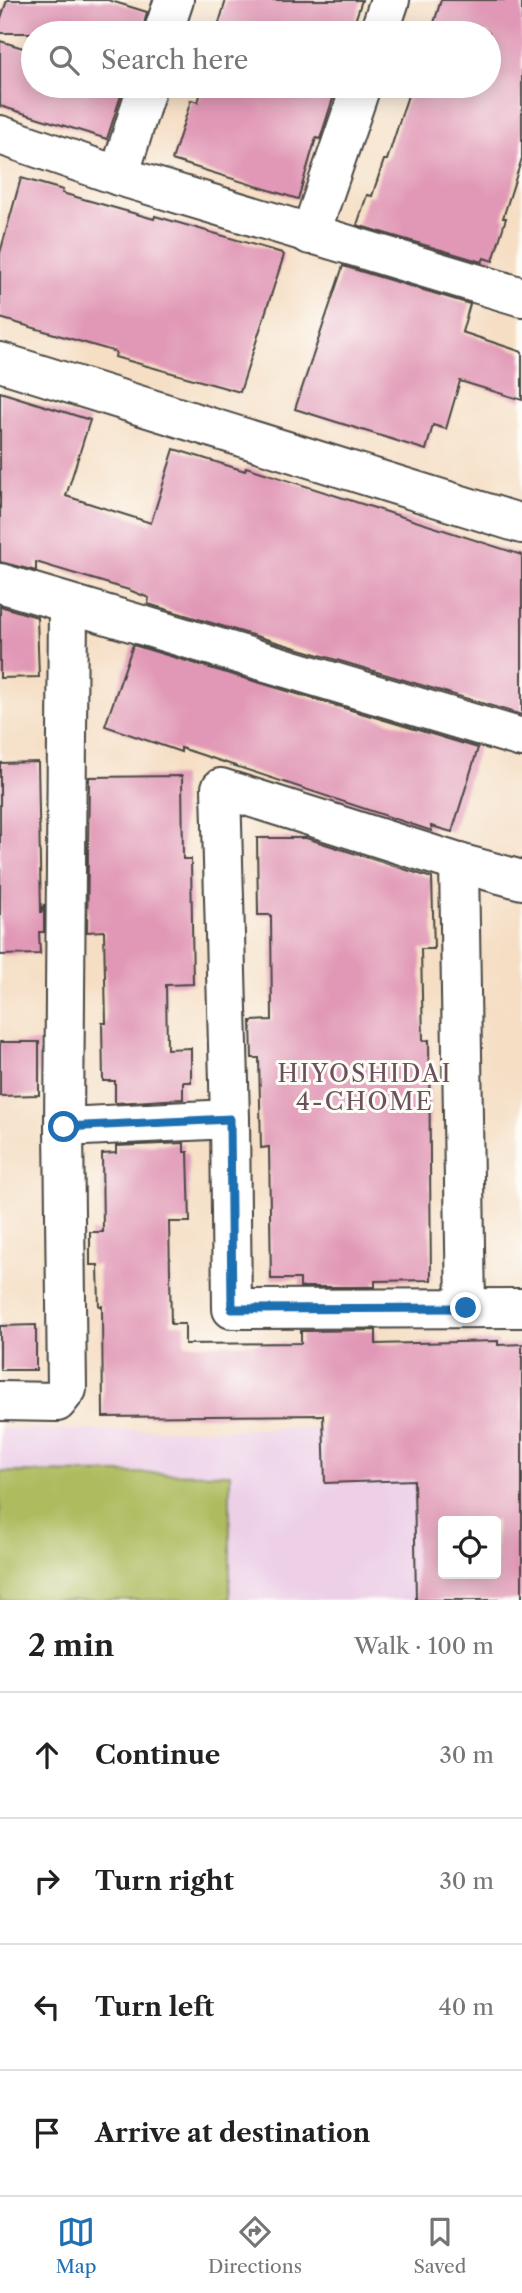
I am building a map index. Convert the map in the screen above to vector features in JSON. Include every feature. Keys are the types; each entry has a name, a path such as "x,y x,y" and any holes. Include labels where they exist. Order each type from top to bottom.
{"street":[{"path":"167,21 174,0"},
{"path":"383,21 390,0"},
{"path":"119,176 143,98"},
{"path":"310,235 357,98"},
{"path":"0,135 119,176 310,235 519,285"},
{"path":"0,362 522,524"},
{"path":"0,583 522,738"},
{"path":"0,1401 57,1402 67,1389 64,1127 68,605"},
{"path":"522,880 459,863 221,788 232,1309 522,1308"},
{"path":"459,863 466,1308"},
{"path":"64,1127 230,1119"}],"shaded area":[{"path":"522,1427 522,1600 0,1600 0,1428 89,1430"}],"green space":[{"path":"0,1472 230,1474 230,1600 0,1600"}],"building":[{"path":"7,0 108,0 147,12 145,21 21,21 21,33 0,33 0,21"},
{"path":"226,0 362,0 355,21 220,21"},
{"path":"441,0 522,0 522,158 493,261 484,258 482,262 357,225 367,195 372,196 384,160 387,160 407,98 501,98 501,21 435,21"},
{"path":"0,41 21,47 21,98 120,98 107,139 0,106"},
{"path":"199,98 333,98 320,139 316,138 298,199 172,160 191,100 198,102"},
{"path":"21,178 63,190 62,193 154,219 155,216 282,253 284,255 240,392 115,357 116,352 0,318 0,253"},
{"path":"343,266 470,304 462,332 522,352 522,400 460,381 446,429 433,425 426,450 295,409"},
{"path":"0,392 90,420 66,496 151,523 174,449 245,471 246,467 522,555 522,715 148,604 149,598 129,590 36,562 36,571 0,562"},
{"path":"0,606 37,617 39,677 0,678"},
{"path":"133,645 478,748 452,832 431,826 432,831 181,748 181,752 105,726"},
{"path":"38,762 41,913 44,904 44,932 39,932 40,954 0,955 0,763"},
{"path":"182,776 183,859 191,859 193,984 166,985 167,1049 191,1048 191,1082 183,1082 183,1099 115,1103 115,1081 103,1081 102,1023 106,1023 104,931 87,932 89,777"},
{"path":"257,838 306,838 432,878 434,949 421,949 423,1041 429,1040 431,1280 375,1281 375,1287 300,1287 300,1279 271,1279 269,1147 261,1148 259,1058 252,1058 251,1021 272,1020 271,915 258,915"},
{"path":"0,1042 39,1042 39,1095 0,1096"},
{"path":"184,1143 184,1152 188,1152 190,1222 169,1222 171,1324 185,1324 185,1344 301,1343 301,1331 376,1330 376,1344 498,1341 498,1345 522,1344 522,1600 416,1600 414,1480 325,1483 323,1415 103,1417 102,1306 99,1306 98,1265 90,1265 90,1232 103,1232 102,1154 116,1153 116,1146"},
{"path":"36,1325 36,1370 0,1370 0,1326"}],"district":[{"name":"HIYOSHIDAI 4-CHOME","path":"365,1088"}],"route":[{"path":"64,1127 230,1119 232,1309 466,1308"}]}
